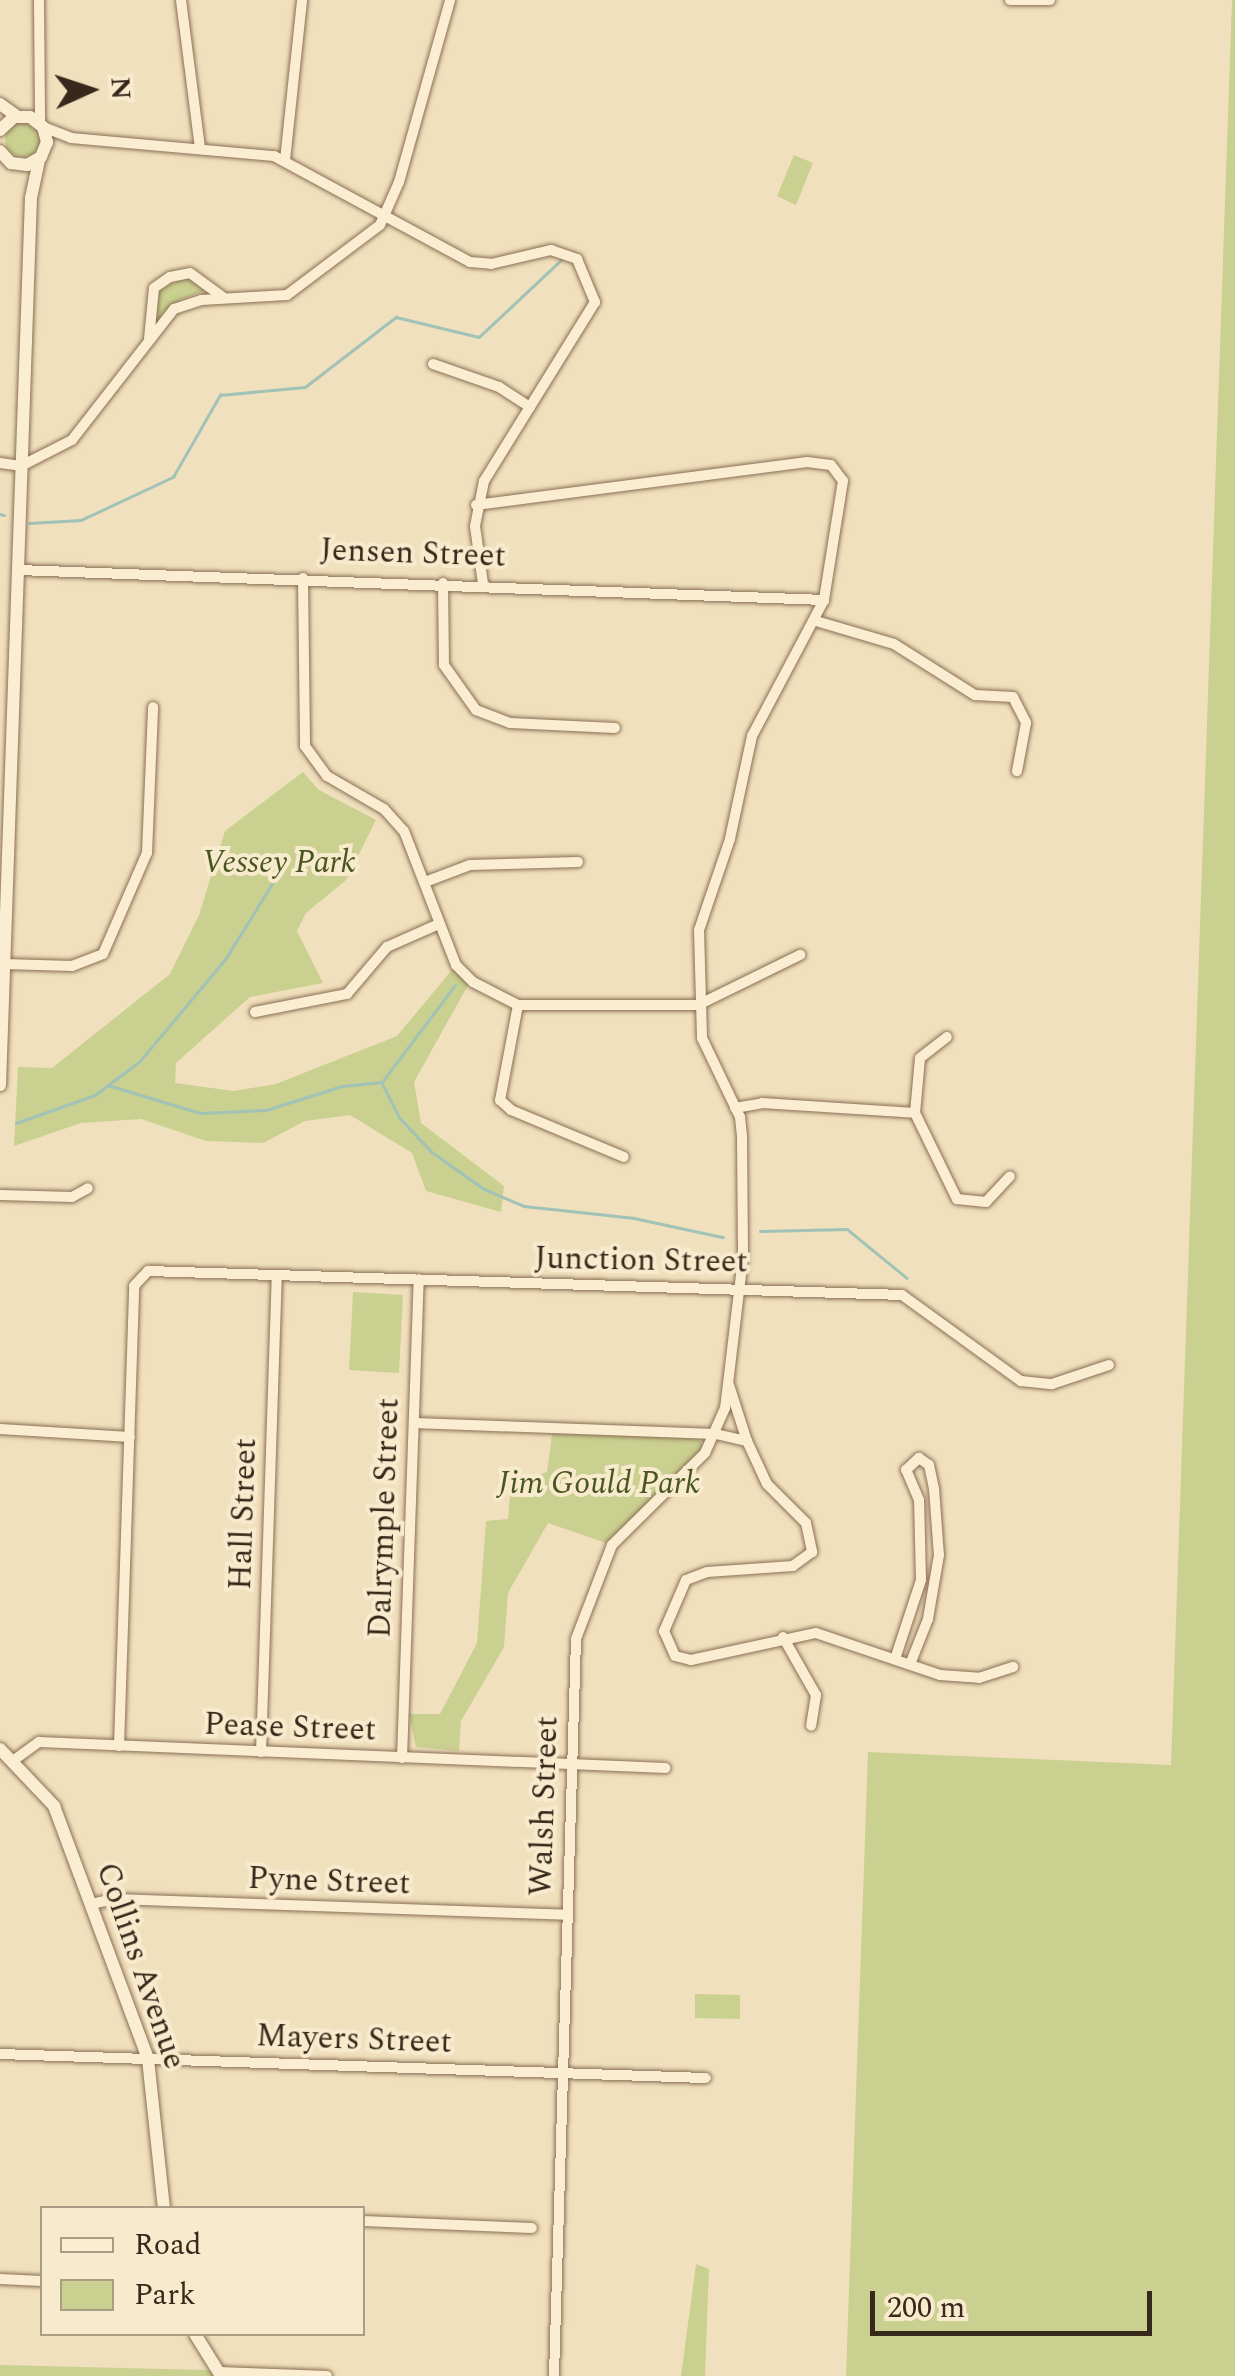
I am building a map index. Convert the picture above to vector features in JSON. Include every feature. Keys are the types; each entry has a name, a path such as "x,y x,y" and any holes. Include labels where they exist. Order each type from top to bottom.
{"street":[{"path":"0,1086 30,198 41,157 35,89 39,0"},
{"path":"182,0 200,148"},
{"path":"285,160 302,0"},
{"path":"0,463 22,466 72,440 174,309 224,298 288,295 386,214 450,0"},
{"path":"1010,0 1050,0"},
{"path":"1,125 20,116 35,89"},
{"path":"0,104 71,138 200,148 285,160 470,262 559,250 585,269 595,293 592,314 498,453 476,505 483,584"},
{"path":"5,158 41,157 71,138"},
{"path":"5,158 30,198"},
{"path":"149,339 154,288 170,277 190,274 224,298"},
{"path":"433,364 499,386 530,407"},
{"name":"Walsh Street","path":"476,505 807,462 832,465 843,481 824,600 752,736 730,839 699,930 698,1005 702,1038 735,1108 743,1189 729,1384 716,1434 704,1453 612,1545 588,1595 576,1639 554,2376"},
{"name":"Jensen Street","path":"0,569 483,584 824,600"},
{"path":"303,578 305,746 327,776 395,818 425,882 456,965 474,982 518,1005 698,1005 800,954"},
{"path":"443,583 444,665 476,710 510,723 615,728"},
{"path":"816,621 894,644 975,696 1012,697 1026,723 1017,771"},
{"path":"4,964 83,965 108,945 147,853 153,706"},
{"path":"425,882 470,865 578,862"},
{"path":"255,1012 348,994 386,947 439,924"},
{"path":"518,1005 500,1100 510,1110 624,1157"},
{"path":"947,1037 920,1058 915,1113 957,1199 986,1202 1010,1176"},
{"path":"735,1108 762,1103 915,1113"},
{"path":"0,1195 72,1197 88,1188"},
{"name":"Junction Street","path":"130,1437 134,1286 140,1275 902,1294 1006,1373 1036,1385 1109,1366"},
{"name":"Hall Street","path":"261,1752 277,1278"},
{"name":"Dalrymple Street","path":"402,1758 419,1280"},
{"path":"729,1384 767,1484 806,1522 812,1552 793,1566 692,1576 673,1600 664,1639 675,1656 691,1660 783,1637 826,1634 940,1675 978,1678 1013,1667"},
{"path":"414,1423 716,1434 748,1441"},
{"path":"0,1429 130,1437 119,1746"},
{"path":"896,1656 921,1580 919,1500 906,1470 920,1458 929,1466 934,1489 939,1555 931,1608 911,1662"},
{"path":"783,1637 816,1695 811,1726"},
{"name":"Pease Street","path":"5,1755 39,1742 665,1768"},
{"name":"Collins Avenue","path":"5,1755 54,1806 148,2059 164,2206"},
{"name":"Pyne Street","path":"91,1904 114,1899 567,1915"},
{"name":"Mayers Street","path":"0,2054 562,2070 706,2078"},
{"path":"365,2221 532,2228"},
{"path":"0,2279 40,2280"},
{"path":"196,2336 220,2374 327,2376"}],"green space":[{"path":"1232,0 1235,2376 846,2376 868,1752 1171,1765"},
{"path":"23,121 35,127 41,139 35,151 23,157 11,151 5,139 11,127"},
{"path":"794,155 813,163 796,205 777,196"},
{"path":"189,276 204,291 180,300 155,325 158,290"},
{"name":"Vessey Park","path":"303,772 319,790 376,820 346,880 306,913 297,931 323,983 250,997 176,1063 175,1083 234,1091 276,1084 397,1036 456,965 471,980 414,1082 421,1123 504,1186 501,1212 426,1191 412,1153 350,1115 305,1121 263,1143 206,1141 141,1119 81,1123 14,1146 18,1067 52,1068 170,974 199,915 225,831"},
{"path":"353,1292 403,1295 399,1373 349,1370"},
{"name":"Jim Gould Park","path":"553,1427 697,1433 705,1453 612,1545 548,1523 508,1593 504,1647 461,1721 459,1751 416,1747 409,1714 440,1714 477,1643 486,1521 508,1519 511,1483 547,1472"},
{"path":"695,1994 740,1995 740,2019 695,2018"},
{"path":"696,2264 709,2269 705,2376 681,2376"},
{"path":"0,2365 205,2370 233,2376 0,2376"}],"waterway":[{"path":"29,523 81,520 173,477 220,395 305,387 396,317 479,337 563,258"},
{"path":"0,514 4,515"},
{"path":"16,1123 95,1095 140,1061 226,958 283,866"},
{"path":"108,1085 200,1113 266,1110 342,1086 382,1082 455,985"},
{"path":"383,1085 399,1117 432,1152 484,1189 524,1206 634,1218 723,1237"},
{"path":"760,1231 847,1229 907,1278"}]}
